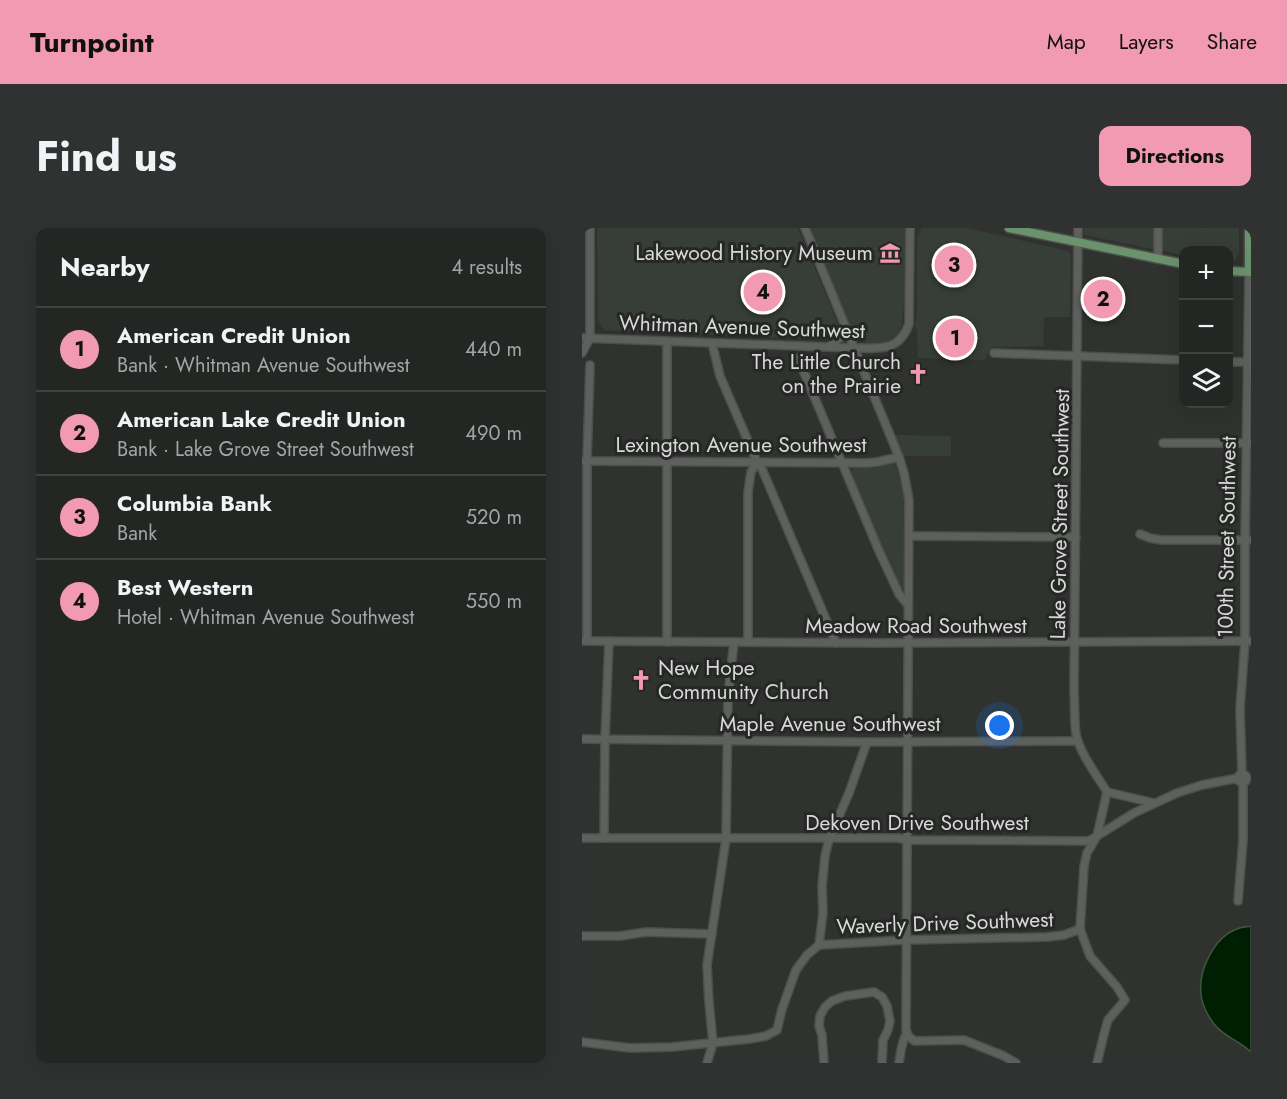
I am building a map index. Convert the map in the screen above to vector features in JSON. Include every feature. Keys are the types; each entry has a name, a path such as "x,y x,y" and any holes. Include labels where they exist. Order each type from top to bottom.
{"main road":[{"path":"1009,228 1179,263"},
{"name":"100th Street Southwest","path":"1249,228 1250,272"},
{"path":"1233,271 1250,272"}],"street":[{"path":"582,353 586,338 590,228"},
{"path":"805,228 899,457 909,500 905,1025 907,1033 916,1042 956,1040 970,1042 1016,1063"},
{"name":"Whitman Avenue Southwest","path":"586,338 854,348 888,347 899,341 906,332 910,319 910,228"},
{"name":"Lake Grove Street Southwest","path":"1078,228 1074,692 1078,741 1107,792"},
{"path":"1158,228 1158,259"},
{"name":"100th Street Southwest","path":"1238,901 1243,840 1244,778 1240,706 1248,641 1250,272"},
{"path":"829,347 837,342 846,329"},
{"path":"667,341 667,642"},
{"path":"712,343 720,376 836,643"},
{"path":"994,353 1179,360"},
{"path":"798,358 879,551 899,594 908,606"},
{"path":"1233,362 1248,362"},
{"path":"584,641 585,461 590,365"},
{"path":"1163,443 1248,442"},
{"name":"Lexington Avenue Southwest","path":"585,461 843,463 878,462 899,457"},
{"path":"748,642 748,492 751,472 757,462"},
{"path":"1140,534 1161,540 1248,540"},
{"path":"910,536 1076,537"},
{"name":"Meadow Road Southwest","path":"584,641 836,643 1248,641"},
{"path":"604,838 609,641"},
{"path":"707,1063 713,1042 707,965 726,839 728,696 734,642"},
{"name":"Maple Avenue Southwest","path":"582,739 867,742 1078,741"},
{"path":"819,945 823,913 823,876 829,839 849,793 867,742"},
{"name":"Dekoven Drive Southwest","path":"582,838 898,838 907,840 1089,841 1134,813 1177,793 1202,785 1244,778"},
{"path":"1097,1063 1108,1020 1125,1000 1117,987 1090,956 1080,929 1084,866 1087,853 1097,836 1107,792 1154,803"},
{"name":"Waverly Drive Southwest","path":"582,1042 648,1048 766,1036 776,1032 796,969 819,945 906,940 1047,937 1064,935 1080,929"},
{"path":"582,936 620,936 646,932 712,934"},
{"path":"824,1063 819,1016 825,1007 832,1001 845,996 874,992 882,997 890,1020 883,1040 882,1063"},
{"path":"899,1063 901,1048 907,1033"}],"shaded area":[{"path":"597,228 798,228 838,324 837,335 826,340 604,330 598,320"},
{"path":"809,228 905,228 905,296 902,325 898,334 890,340 879,343 866,343 856,335 853,336"},
{"path":"922,228 967,228 1068,251 1071,255 1070,317 1044,317 1043,346 992,347 984,360 918,358 917,328 915,328 917,237"},
{"path":"1084,228 1239,228 1239,252 1233,260 1233,246 1179,246 1179,254 1084,235"},
{"path":"894,435 951,436 951,456 903,456"},
{"path":"895,463 905,497 904,587 901,589 851,472 854,467 876,468"},
{"path":"1251,926 1251,1052 1214,1024 1203,1002 1201,985 1205,965 1221,939 1237,929"}],"place":[{"name":"Lakewood History Museum","path":"890,253"},
{"name":"Columbia Bank","path":"954,265"},
{"name":"Best Western","path":"763,292"},
{"name":"American Lake Credit Union","path":"1103,299"},
{"name":"American Credit Union","path":"955,338"},
{"name":"The Little Church on the Prairie","path":"918,374"},
{"name":"New Hope Community Church","path":"641,680"}]}
